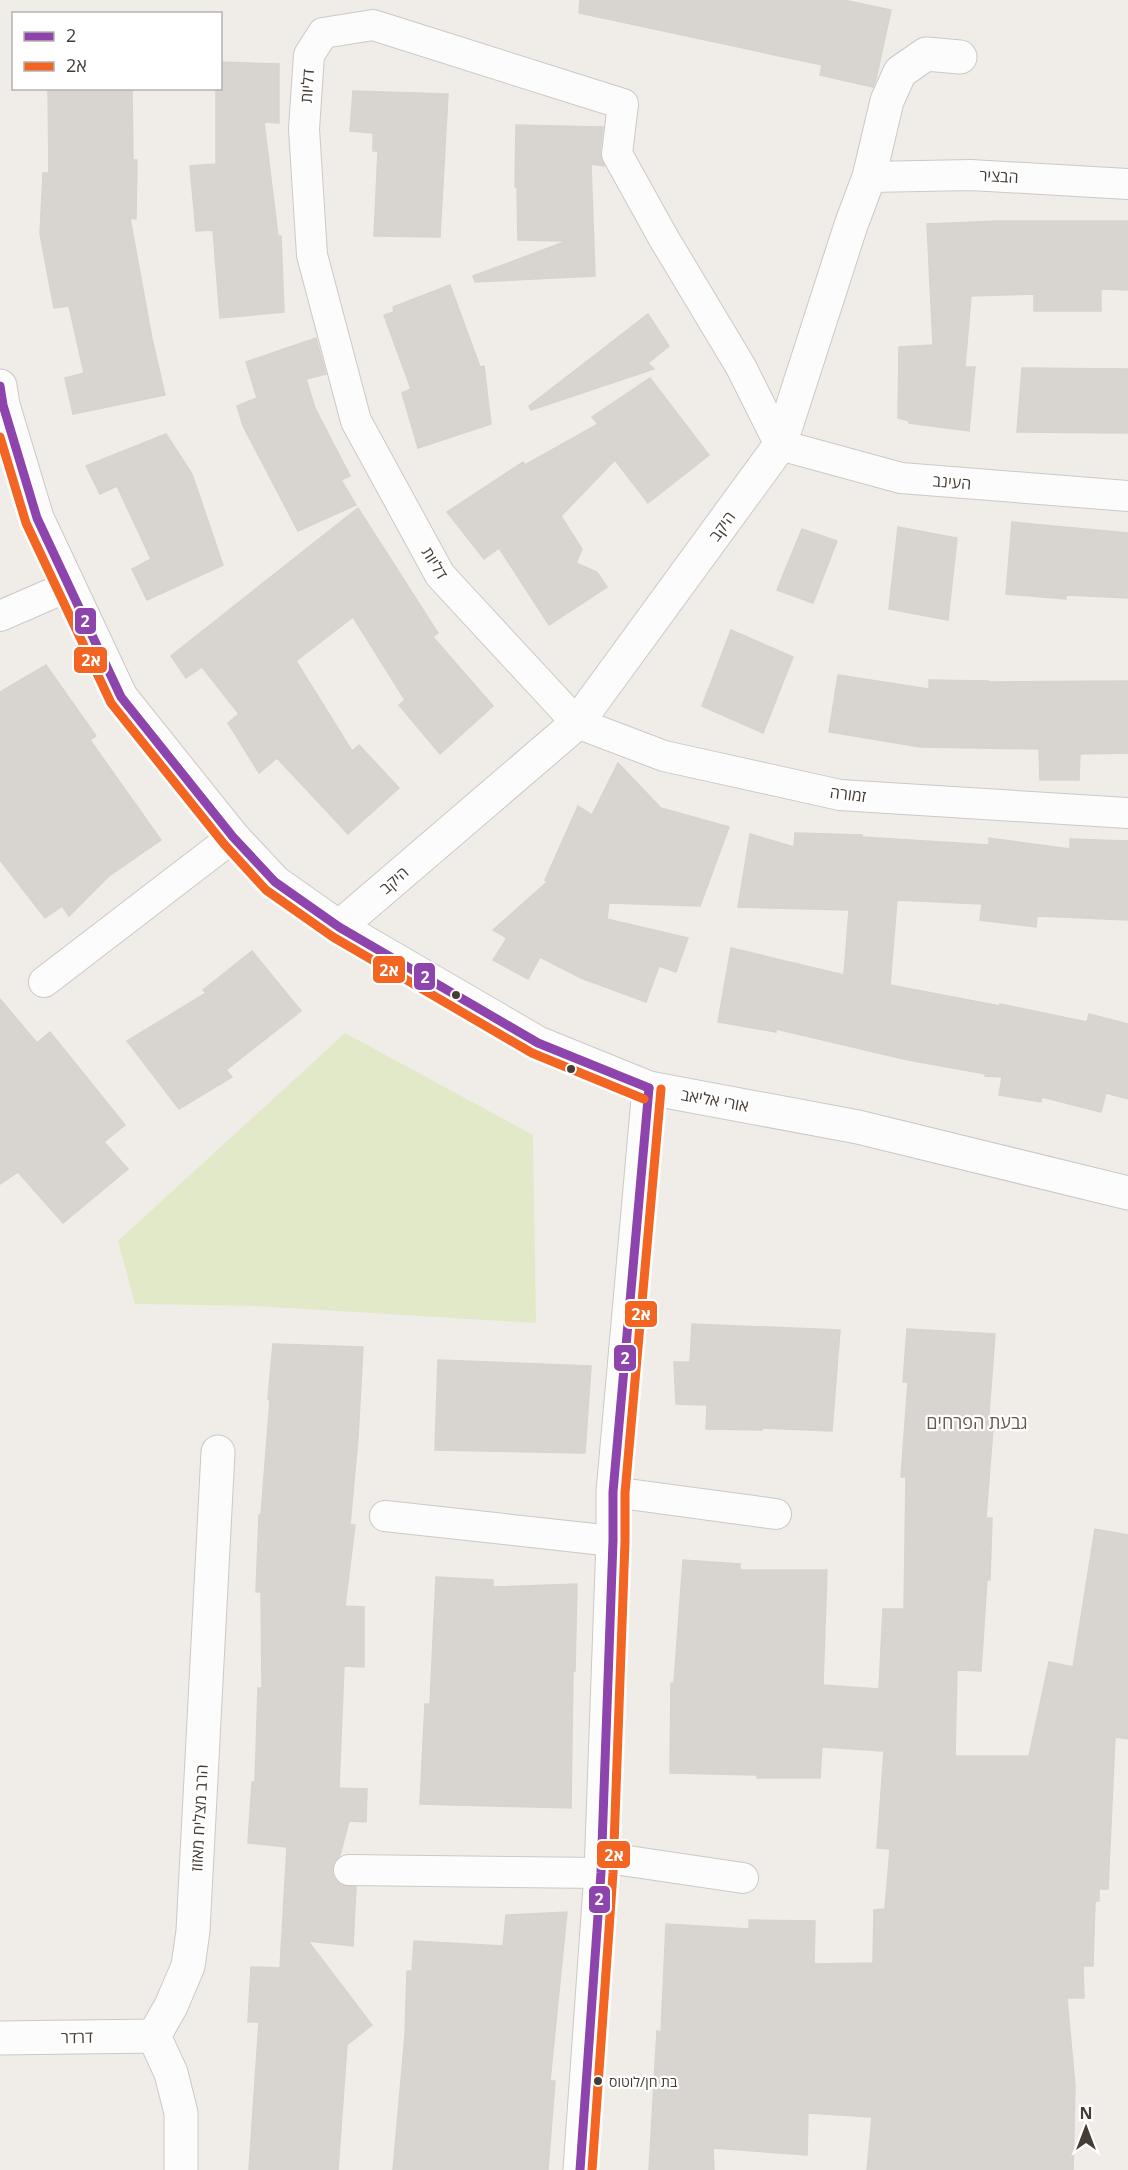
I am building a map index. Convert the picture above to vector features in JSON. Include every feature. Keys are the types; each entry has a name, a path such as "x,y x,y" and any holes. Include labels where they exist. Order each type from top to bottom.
{"street":[{"name":"דליות","path":"578,723 440,575 356,421 312,255 304,129 309,55 323,33 372,25 623,104 617,154 663,237 741,368 780,445"},
{"name":"היקב","path":"339,927 578,723 780,445 851,225 869,177 887,102 900,72 926,54 960,57"},
{"name":"הבציר","path":"869,177 971,175 1128,184"},
{"name":"אורי אליאב","path":"0,386 3,405 37,518 121,698 233,837 275,882 339,927 538,1043 649,1088 858,1127 1128,1193"},
{"name":"העינב","path":"780,445 901,478 1128,496"},
{"path":"0,616 69,586"},
{"name":"זמורה","path":"578,723 664,756 840,795 1128,813"},
{"path":"44,982 233,837"},
{"path":"580,2170 601,1865 613,1492 649,1088"},
{"name":"הרב מצליח מאזוז","path":"154,2036 171,2006 188,1965 193,1931 218,1452"},
{"path":"613,1492 776,1514"},
{"path":"385,1516 613,1541"},
{"path":"349,1870 601,1865 743,1878"},
{"path":"154,2036 171,2073 181,2113 181,2170"},
{"name":"דרדר","path":"0,2038 154,2036"}],"green space":[{"path":"345,1033 533,1135 536,1323 255,1306 135,1304 118,1241"}],"building":[{"path":"580,0 844,0 891,10 873,87 820,75 822,65 579,13"},
{"path":"222,62 279,64 279,123 264,122 278,236 281,236 284,312 220,318 213,230 196,231 190,166 216,164 216,90 222,90"},
{"path":"48,90 132,90 133,160 137,160 136,219 130,218 152,339 165,395 73,414 65,378 84,373 69,306 54,308 40,234 43,173 49,173"},
{"path":"353,91 448,94 440,237 374,236 378,151 373,151 373,133 350,131"},
{"path":"516,125 603,127 600,153 604,166 591,164 595,276 475,282 473,276 567,241 518,240 517,187 515,187"},
{"path":"998,221 1128,221 1128,290 1101,289 1101,311 1034,311 1034,294 971,296 965,367 975,367 969,431 909,423 909,421 898,418 899,347 933,345 927,224"},
{"path":"450,285 480,367 484,366 491,424 418,448 402,393 411,389 384,315 394,312 393,307"},
{"path":"648,314 669,346 648,363 654,369 531,410 529,406"},
{"path":"316,338 326,374 306,379 315,408 350,476 341,480 356,505 298,531 243,426 237,406 257,398 246,362"},
{"path":"1022,368 1128,369 1128,433 1017,432"},
{"path":"650,378 709,455 648,503 615,460 561,516 582,549 576,563 597,572 607,587 549,625 499,548 484,559 447,512 523,462 525,465 598,424 592,417"},
{"path":"166,434 192,474 223,565 147,600 132,569 151,559 117,486 100,494 86,466"},
{"path":"358,508 438,633 433,637 493,706 440,754 399,705 405,700 353,617 296,661 352,751 359,745 399,788 348,834 277,758 259,773 228,723 239,714 202,667 186,678 171,656"},
{"path":"1012,522 1128,533 1128,598 1066,595 1066,599 1006,594"},
{"path":"898,527 957,538 948,620 889,609"},
{"path":"802,529 837,541 813,603 777,590"},
{"path":"731,630 793,657 763,733 702,706"},
{"path":"46,665 96,736 90,740 161,840 109,876 69,916 62,906 45,918 0,860 0,692"},
{"path":"838,675 929,689 929,680 1128,681 1128,753 1080,754 1079,780 1040,780 1039,749 920,747 829,732"},
{"path":"618,763 661,808 729,827 700,906 609,903 607,919 688,938 676,972 659,966 646,1002 581,978 540,957 528,979 493,960 507,938 493,930 547,882 545,880 578,806 592,815"},
{"path":"795,833 862,835 862,837 989,845 989,838 1070,849 1070,839 1128,841 1128,920 1037,916 1036,927 980,920 982,904 897,900 890,985 1087,1022 1089,1014 1128,1024 1128,1099 1106,1093 1101,1112 1042,1097 1041,1102 999,1095 1002,1077 985,1076 986,1074 908,1060 776,1029 776,1032 718,1022 731,948 844,975 849,910 738,907 750,834 794,847"},
{"path":"252,951 301,1011 226,1070 232,1077 179,1109 127,1041 206,993 203,990"},
{"path":"0,999 37,1043 50,1032 125,1125 104,1142 128,1169 63,1223 18,1172 0,1184"},
{"path":"692,1324 840,1330 832,1431 762,1428 762,1430 706,1429 707,1405 676,1404 674,1362 690,1362"},
{"path":"907,1329 995,1334 988,1427 993,1428 986,1518 992,1518 990,1580 987,1580 981,1671 957,1670 955,1756 1029,1756 1049,1662 1073,1667 1095,1529 1128,1535 1128,1739 1115,1737 1108,1889 1099,1889 1099,1901 1095,1901 1093,1966 1083,1966 1084,1998 1067,1998 1075,2086 1073,2170 867,2170 872,2117 808,2113 807,2155 713,2148 714,2170 649,2170 657,2031 661,2032 666,1924 749,1929 749,1920 815,1921 814,1964 873,1963 874,1910 885,1909 890,1849 877,1848 884,1751 822,1747 820,1778 757,1778 757,1775 670,1773 671,1683 674,1683 683,1560 740,1564 740,1570 827,1570 823,1685 879,1689 883,1609 904,1609 906,1477 901,1477 908,1382 903,1382"},
{"path":"273,1344 363,1347 350,1525 355,1525 345,1606 364,1607 364,1667 344,1666 339,1788 367,1789 366,1822 349,1821 340,1855 332,1869 334,1878 340,1884 356,1887 353,1946 308,1941 372,2025 347,2045 338,2170 249,2170 259,2022 248,2022 251,1967 280,1968 287,1847 248,1843 252,1782 255,1782 258,1688 262,1688 261,1592 256,1592 259,1515 261,1515"},
{"path":"438,1360 591,1366 585,1453 435,1450"},
{"path":"436,1577 493,1580 493,1587 577,1584 571,1808 420,1804 425,1704 430,1704"},
{"path":"567,1912 550,2081 555,2081 548,2170 393,2170 405,2035 407,1971 412,1971 414,1941 503,1946 506,1915"}],"transit line":[{"name":"2","path":"0,386 3,405 37,518 121,697 233,837 275,882 339,927 538,1043 649,1088"},
{"name":"2א","path":"0,437 26,523 111,703 224,844 266,890 333,937 532,1053 644,1099"},
{"name":"2","path":"580,2170 601,1873 613,1492 649,1088"},
{"name":"2א","path":"592,2170 613,1873 625,1493 661,1089"}],"place":[{"name":"בת חן/לוטוס","path":"598,2081"}],"district":[{"name":"גבעת הפרחים","path":"977,1423"}]}
